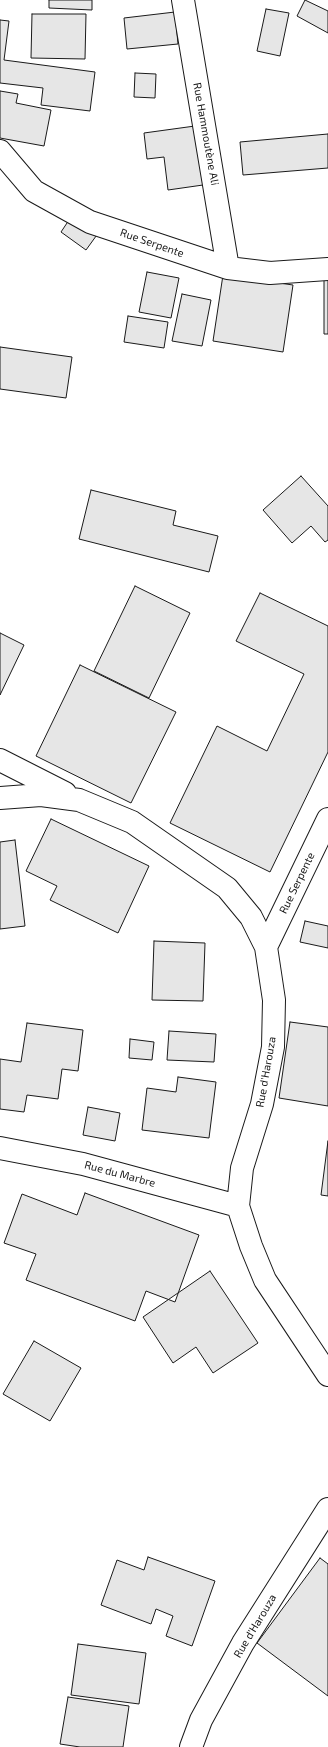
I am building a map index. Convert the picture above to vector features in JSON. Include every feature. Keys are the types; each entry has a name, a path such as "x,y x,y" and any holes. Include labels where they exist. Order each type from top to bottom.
{"street":[{"name":"Rue Hammoutène Ali","path":"183,0 228,268"},
{"name":"Rue Serpente","path":"0,151 34,191 90,222 228,268 270,273 328,269"},
{"path":"0,760 79,800"},
{"name":"Rue d'Harouza","path":"0,798 41,795 79,800 132,822 227,888 251,917 266,947 274,1000 273,1047 262,1104 242,1168 238,1206 250,1246 265,1280 328,1375"},
{"name":"Rue Serpente","path":"266,947 328,819"},
{"name":"Rue du Marbre","path":"0,1149 83,1164 238,1206"},
{"name":"Rue d'Harouza","path":"191,1747 201,1720 243,1643 328,1509"}],"building":[{"path":"49,0 92,0 92,10 49,8"},
{"path":"305,0 328,11 328,33 297,16"},
{"path":"266,9 289,13 280,56 257,51"},
{"path":"175,12 178,44 127,49 124,18"},
{"path":"32,14 86,14 85,59 31,58"},
{"path":"0,20 9,21 4,60 95,72 90,111 41,105 43,88 0,83"},
{"path":"135,73 156,74 155,98 134,97"},
{"path":"0,91 18,94 16,103 51,110 44,146 0,138"},
{"path":"195,126 203,185 168,190 164,157 147,159 144,133"},
{"path":"328,134 328,168 243,175 240,142"},
{"path":"73,214 99,232 86,250 61,232"},
{"path":"147,272 179,278 171,318 139,312"},
{"path":"223,275 293,285 283,352 213,341"},
{"path":"324,279 328,279 328,334 324,334"},
{"path":"182,294 211,300 202,346 172,341"},
{"path":"128,316 168,322 164,348 124,342"},
{"path":"0,347 72,357 66,398 0,389"},
{"path":"301,476 328,506 328,540 325,542 311,526 292,543 263,510"},
{"path":"91,490 176,511 173,525 218,536 209,572 79,539"},
{"path":"135,586 190,613 149,698 94,671"},
{"path":"260,593 328,626 328,752 270,872 170,823 217,726 267,751 304,674 236,641"},
{"path":"0,633 24,645 0,695"},
{"path":"80,665 176,712 131,803 36,756"},
{"path":"51,819 149,866 118,933 50,900 57,886 26,871"},
{"path":"15,840 25,926 0,929 0,842"},
{"path":"305,921 328,926 328,948 300,942"},
{"path":"154,941 205,943 203,1001 152,1000"},
{"path":"290,1022 328,1027 328,1106 279,1098"},
{"path":"27,1023 83,1030 78,1071 62,1069 58,1099 27,1095 24,1112 0,1109 0,1059 21,1062"},
{"path":"169,1031 216,1034 214,1062 167,1060"},
{"path":"130,1039 154,1042 152,1060 129,1058"},
{"path":"178,1077 216,1082 209,1138 142,1130 147,1088 176,1092"},
{"path":"88,1107 120,1113 115,1141 83,1135"},
{"path":"328,1141 328,1196 321,1195"},
{"path":"85,1193 199,1235 175,1302 146,1291 135,1321 26,1280 36,1254 4,1243 22,1194 77,1215"},
{"path":"210,1271 258,1343 213,1373 196,1347 173,1363 143,1317"},
{"path":"34,1341 81,1368 50,1421 3,1394"},
{"path":"148,1557 215,1581 192,1646 166,1636 173,1616 156,1609 151,1624 101,1605 117,1560 144,1570"},
{"path":"320,1558 328,1564 328,1696 257,1643"},
{"path":"78,1644 146,1653 139,1704 71,1695"},
{"path":"68,1697 129,1706 123,1747 80,1747 60,1744"}]}
